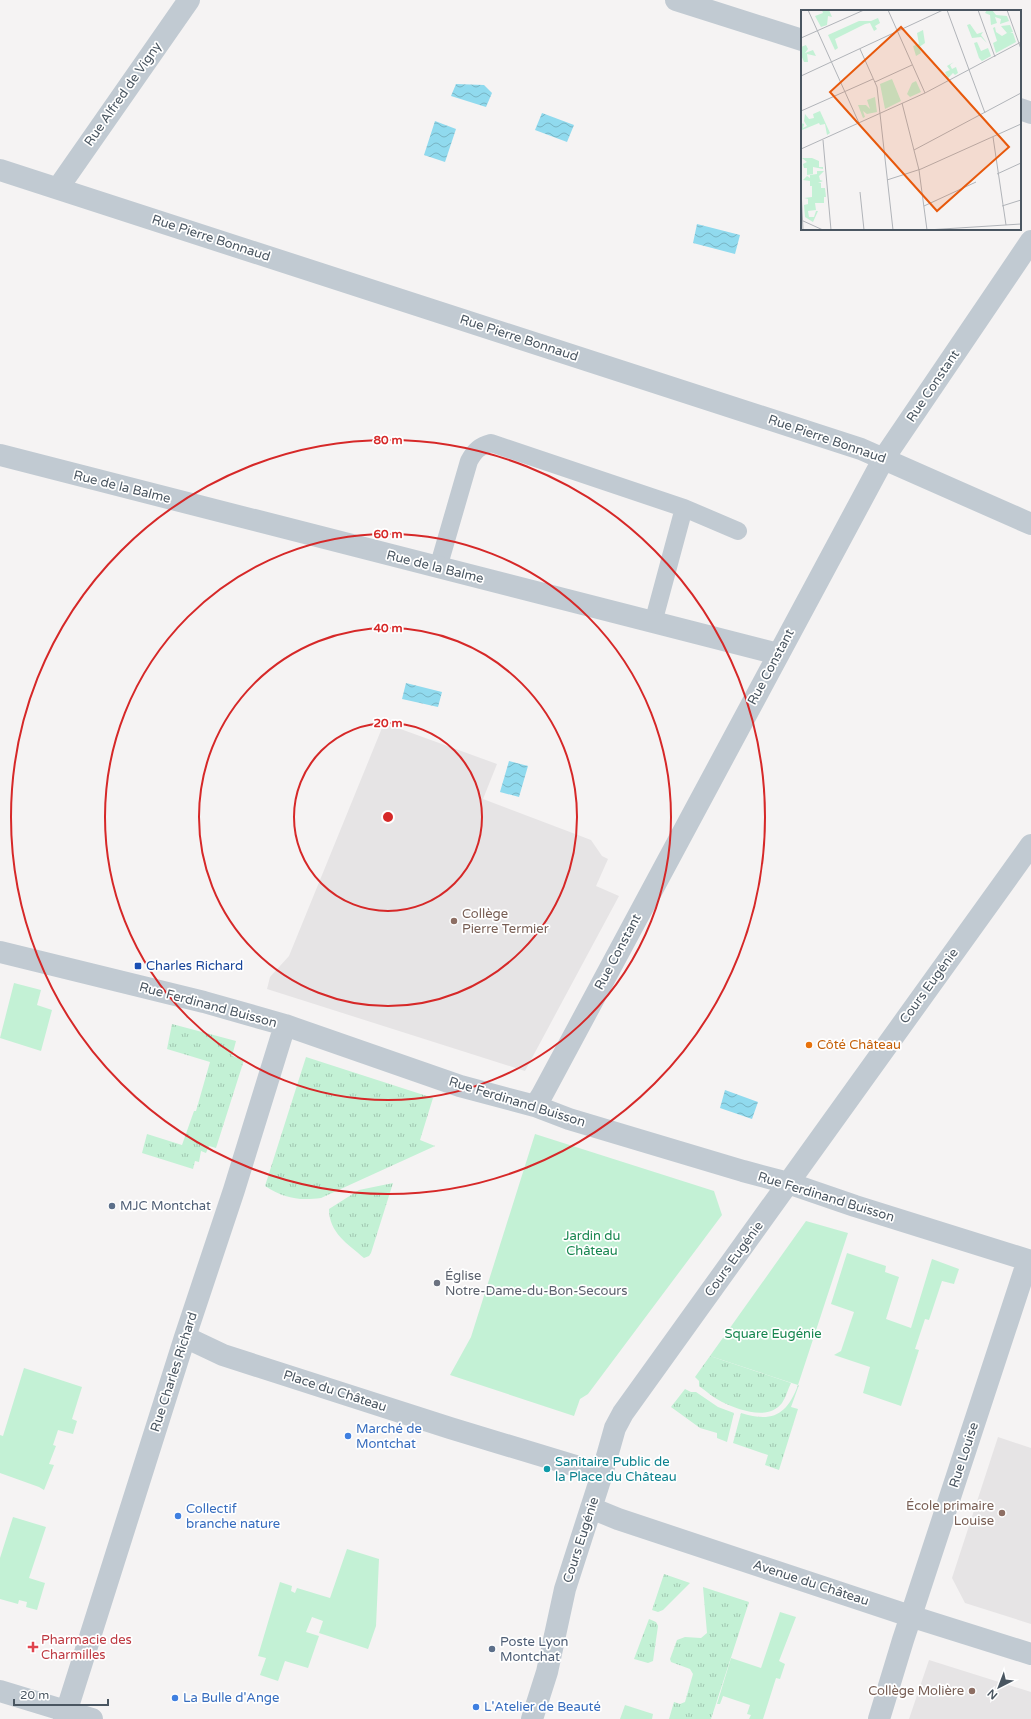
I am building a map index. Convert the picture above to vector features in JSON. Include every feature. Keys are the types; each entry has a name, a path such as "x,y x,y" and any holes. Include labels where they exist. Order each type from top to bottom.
{"street":[{"name":"Rue Alfred de Vigny","path":"58,188 189,0"},
{"path":"676,0 801,40"},
{"path":"1021,109 1031,113"},
{"name":"Rue Pierre Bonnaud","path":"0,170 853,446 884,458 1031,524"},
{"name":"Rue Constant","path":"534,1106 542,1095 884,458 1031,241"},
{"name":"Rue de la Balme","path":"0,455 778,654"},
{"name":"Cours Eugénie","path":"532,1719 547,1672 565,1589 592,1508 615,1428 623,1413 1031,845"},
{"name":"Rue Ferdinand Buisson","path":"0,952 204,1002 285,1025 460,1086 534,1106 569,1119 788,1183 855,1206 1030,1261"},
{"name":"Rue Charles Richard","path":"66,1715 185,1337 234,1190 285,1025"},
{"name":"Rue Louise","path":"880,1719 910,1616 1030,1261"},
{"name":"Place du Château","path":"185,1337 230,1358 527,1452 602,1474"},
{"name":"Avenue du Château","path":"592,1508 618,1519 910,1616 1031,1654"},
{"path":"0,1691 66,1715 92,1719"}],"lane":[{"path":"438,568 469,461 474,451 491,443 684,508 738,531"},
{"path":"653,623 684,508"}],"shaded area":[{"name":"Collège Pierre Termier","path":"384,723 497,764 483,799 591,840 602,856 608,859 596,886 619,896 525,1071 267,989 270,977 289,956"},
{"name":"École primaire Louise","path":"998,1437 1031,1448 1031,1624 965,1603 952,1578"},
{"name":"Collège Molière","path":"929,1660 1031,1692 1031,1719 909,1719"}],"green space":[{"path":"14,983 41,990 37,1005 52,1010 41,1051 0,1038"},
{"path":"172,1024 236,1041 232,1056 244,1060 216,1148 209,1146 206,1153 201,1151 199,1162 195,1161 193,1169 142,1153 147,1134 182,1145 194,1111 196,1111 210,1062 167,1049"},
{"path":"306,1057 433,1098 420,1140 435,1146 321,1198 292,1198 265,1186"},
{"name":"Jardin du Château","path":"535,1134 714,1191 722,1215 588,1394 580,1399 574,1416 450,1375 471,1337"},
{"path":"393,1183 371,1253 369,1256 364,1258 340,1237 332,1225 329,1209 359,1190"},
{"name":"Square Eugénie","path":"806,1221 848,1233 798,1385 710,1356"},
{"path":"847,1253 886,1266 885,1272 899,1277 886,1319 911,1328 932,1259 959,1269 954,1284 942,1281 929,1320 925,1319 915,1349 919,1350 901,1406 863,1393 870,1367 834,1355 841,1351 854,1312 831,1304"},
{"path":"710,1356 791,1383 782,1403 769,1412 761,1413 745,1411 716,1399 699,1386 699,1381 695,1377"},
{"path":"24,1368 82,1387 72,1419 77,1421 73,1434 58,1430 53,1445 56,1446 49,1464 54,1465 44,1490 0,1473 0,1435 3,1436"},
{"path":"798,1385 791,1407 798,1409 779,1470 765,1465 768,1455 733,1443 741,1413 761,1417 777,1414 789,1403"},
{"path":"685,1389 691,1392 696,1392 718,1407 734,1413 727,1442 717,1438 717,1433 700,1428 671,1407"},
{"path":"13,1517 46,1527 29,1578 45,1583 37,1610 26,1607 27,1602 19,1600 18,1604 0,1599 0,1558"},
{"path":"347,1549 379,1559 376,1626 368,1649 319,1633 323,1621 312,1617 306,1632 319,1636 308,1668 285,1661 278,1681 260,1675 266,1658 258,1656 280,1582 292,1586 291,1591 295,1593 297,1588 330,1598"},
{"path":"664,1574 690,1583 663,1610 658,1612 652,1610"},
{"path":"703,1587 749,1602 711,1719 669,1719 674,1702 680,1704 685,1702 693,1674 690,1669 671,1662 670,1659 677,1640 685,1637 701,1638 707,1633"},
{"path":"780,1612 796,1617 779,1661 785,1664 780,1679 776,1678 763,1719 749,1719 751,1715 747,1714 750,1705 723,1696 720,1704 717,1704 731,1658 761,1668"},
{"path":"649,1619 656,1622 658,1626 653,1661 648,1663 634,1659"},
{"path":"625,1705 653,1714 652,1719 620,1719"}],"water":[{"path":"456,84 484,85 492,93 486,107 451,96"},
{"path":"542,113 574,125 567,142 535,130"},
{"path":"435,121 456,129 445,162 424,155"},
{"path":"697,224 740,235 735,254 693,243"},
{"path":"406,683 442,692 438,707 402,699"},
{"path":"509,761 528,766 519,797 500,792"},
{"path":"725,1090 758,1102 752,1119 720,1108"}],"place":[{"name":"Collège Pierre Termier","path":"454,921"},
{"name":"Charles Richard","path":"138,966"},
{"name":"Côté Château","path":"809,1045"},
{"name":"MJC Montchat","path":"112,1206"},
{"name":"Église Notre-Dame-du-Bon-Secours","path":"437,1283"},
{"name":"Marché de Montchat","path":"348,1436"},
{"name":"Sanitaire Public de la Place du Château","path":"547,1469"},
{"name":"École primaire Louise","path":"1002,1513"},
{"name":"Collectif branche nature","path":"178,1516"},
{"name":"Pharmacie des Charmilles","path":"33,1647"},
{"name":"Poste Lyon Montchat","path":"492,1649"},
{"name":"Collège Molière","path":"972,1691"},
{"name":"La Bulle d'Ange","path":"175,1698"},
{"name":"L'Atelier de Beauté","path":"476,1707"}]}
